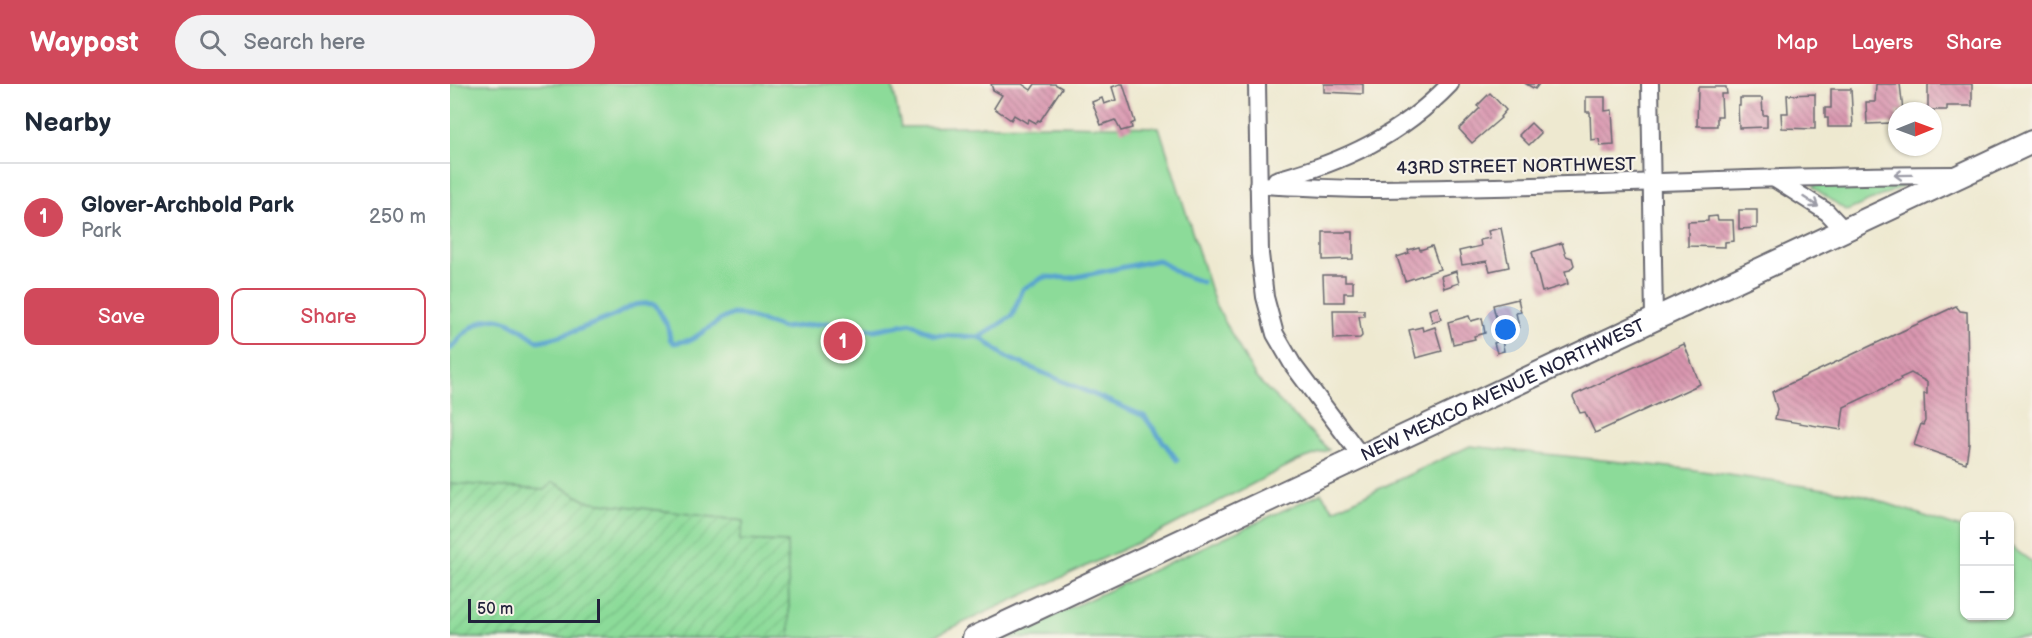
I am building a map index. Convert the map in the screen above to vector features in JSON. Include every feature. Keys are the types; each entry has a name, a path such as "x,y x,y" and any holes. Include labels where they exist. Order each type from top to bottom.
{"street":[{"path":"1257,84 1262,276 1275,334 1293,365 1361,456"},
{"path":"1258,185 1306,172 1350,156 1402,125 1426,107 1450,84"},
{"path":"1650,84 1654,318"},
{"name":"NEW MEXICO AVENUE NORTHWEST","path":"974,638 2032,142"},
{"name":"43RD STREET NORTHWEST","path":"1258,185 1361,189 1652,183 1804,176 1961,175"},
{"path":"1774,179 1827,212 1844,230"}],"green space":[{"path":"450,84 892,84 901,127 1056,125 1159,127 1215,304 1256,378 1329,450 1297,461 1152,536 930,638 450,638"},
{"path":"1903,182 1902,187 1847,211 1814,188 1815,183"},
{"path":"1470,446 1688,469 1859,494 1960,528 1960,620 2014,620 2014,549 2032,562 2032,638 1005,638 1321,493 1334,510"},
{"path":"553,482 586,501 744,521 739,540 787,542 790,638 450,638 450,483 544,490"}],"building":[{"path":"991,84 1022,84 1031,90 1035,84 1055,84 1062,88 1040,121 1036,123 1029,119 1027,123 1014,115 1011,120 994,108 1002,95 993,90"},
{"path":"1123,84 1135,122 1131,124 1132,128 1121,131 1115,120 1101,125 1092,102 1102,98 1104,104 1116,100 1112,87"},
{"path":"1324,84 1363,84 1363,94 1324,92"},
{"path":"1526,84 1539,84 1535,89"},
{"path":"1876,84 1900,84 1902,102 1888,102 1888,123 1867,124 1866,102 1875,102"},
{"path":"1928,84 1972,84 1972,106 1947,106 1947,110 1942,110 1942,102 1928,102"},
{"path":"1698,87 1726,87 1727,94 1721,94 1722,116 1717,116 1717,126 1697,126"},
{"path":"1831,89 1851,89 1853,127 1828,127 1825,108 1831,108"},
{"path":"1490,93 1506,110 1501,118 1472,143 1459,129 1480,108 1477,106"},
{"path":"1815,94 1815,129 1782,128 1781,113 1788,113 1787,95"},
{"path":"1586,97 1605,97 1605,111 1612,110 1614,145 1600,146 1599,139 1591,140 1590,112 1586,112"},
{"path":"1740,98 1762,98 1763,115 1767,115 1767,127 1739,128"},
{"path":"1531,123 1541,133 1529,145 1519,135"},
{"path":"1739,210 1757,210 1757,228 1739,229"},
{"path":"1717,216 1718,220 1733,220 1734,241 1725,242 1725,247 1688,246 1688,222 1708,221 1708,217"},
{"path":"1501,228 1509,267 1490,271 1487,261 1462,265 1459,251 1481,246 1480,240 1490,238 1488,231"},
{"path":"1323,232 1353,232 1353,259 1323,260"},
{"path":"1562,243 1566,256 1572,258 1574,265 1570,270 1565,271 1568,284 1542,292 1532,252"},
{"path":"1432,246 1440,269 1405,281 1397,257 1409,253 1408,250 1419,247 1420,250"},
{"path":"1456,271 1459,283 1444,288 1441,276"},
{"path":"1323,275 1345,275 1345,281 1353,281 1353,293 1344,293 1344,302 1324,302"},
{"path":"1518,299 1521,312 1516,313 1519,327 1499,331 1493,305"},
{"path":"1956,306 1960,311 1967,312 1969,443 1966,463 1914,445 1921,424 1923,425 1925,421 1924,394 1927,394 1927,382 1911,373 1844,407 1841,430 1775,419 1777,409 1772,392"},
{"path":"1438,307 1441,319 1432,322 1429,310"},
{"path":"1333,310 1364,310 1364,316 1359,316 1362,336 1334,339"},
{"path":"1469,316 1471,321 1482,318 1485,333 1474,336 1475,339 1453,344 1448,322"},
{"path":"1422,327 1423,331 1435,327 1442,351 1416,358 1409,330"},
{"path":"1502,340 1504,351 1497,353 1494,343"},
{"path":"1684,344 1700,384 1595,433 1585,412 1580,413 1574,395"}],"waterway":[{"path":"980,337 1012,316 1023,289 1044,277 1071,278 1158,260 1180,274 1202,282"},
{"path":"450,349 463,335 484,321 493,319 510,323 538,341 575,331 640,304 655,304 668,327 670,339 674,343 691,340 733,314 783,328 827,323 874,330 911,323 934,335 980,337 1006,357 1144,416 1177,460"}],"place":[{"name":"Glover-Archbold Park","path":"843,341"}]}
